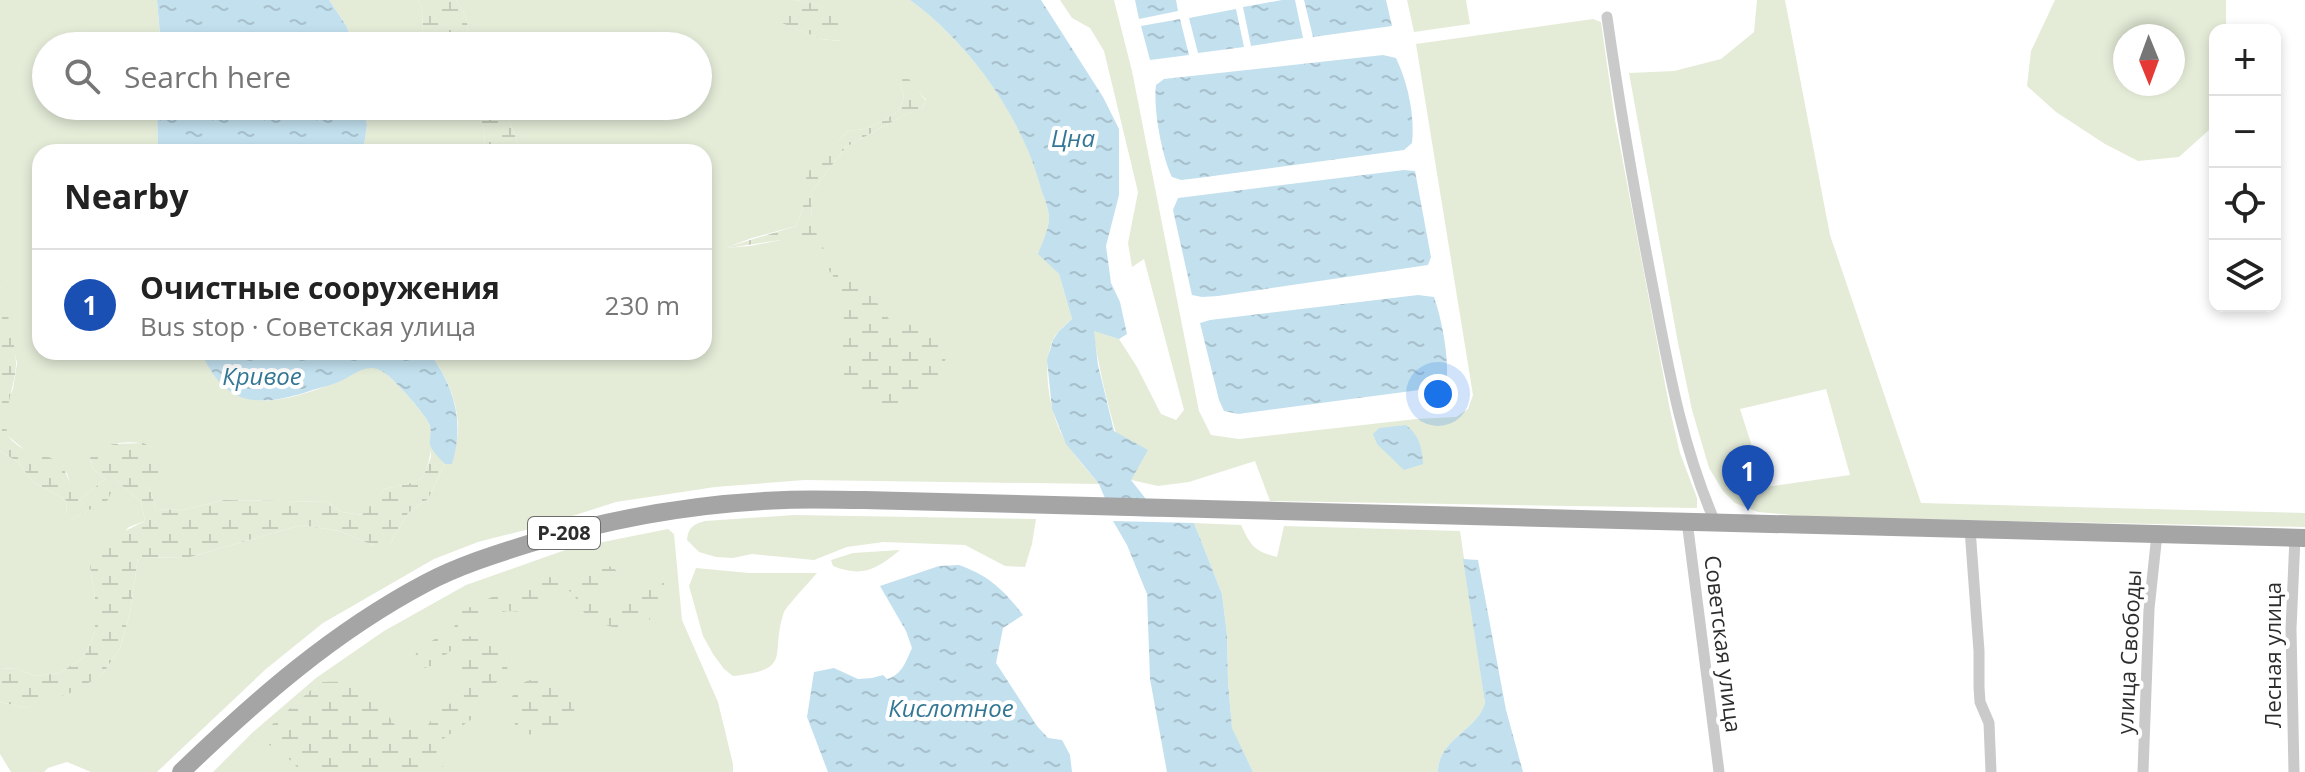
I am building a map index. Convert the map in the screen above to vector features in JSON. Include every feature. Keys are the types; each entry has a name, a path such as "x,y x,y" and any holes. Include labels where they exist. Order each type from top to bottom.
{"main road":[{"name":"Р-208","path":"181,772 283,678 344,633 427,582 473,562 563,533 613,521 715,505 785,500 2300,537"}],"street":[{"path":"1607,17 1626,147 1669,373 1692,463 1715,522"},
{"name":"Советская улица","path":"1687,521 1719,772"},
{"path":"1970,529 1980,702 1989,723 1991,772"},
{"name":"улица Свободы","path":"2143,772 2147,638 2157,534"},
{"name":"Лесная улица","path":"2294,772 2291,629 2300,537"}],"green space":[{"path":"0,0 157,0 160,32 32,32 32,120 157,120 158,144 32,144 32,360 206,360 227,388 258,400 294,396 335,383 363,368 377,369 402,389 429,424 432,443 423,477 385,489 363,515 342,512 327,502 224,500 182,510 156,509 149,486 152,447 127,442 110,445 90,459 93,469 105,479 80,500 72,493 67,473 27,452 8,436 2,414 13,389 17,363 0,286"},
{"path":"329,0 418,0 422,9 423,32 349,32"},
{"path":"418,0 456,0 467,22 468,32 423,32 422,9"},
{"path":"456,0 794,0 910,0 973,60 1007,109 1033,162 1049,214 1039,254 1059,274 1072,319 1052,342 1047,367 1050,395 1062,435 1099,484 805,480 715,487 616,502 478,542 434,559 323,623 266,669 157,772 91,772 67,762 44,772 11,772 0,754 0,702 26,708 102,675 120,648 130,613 138,558 190,557 301,525 339,531 375,546 389,546 408,513 428,499 445,464 452,463 458,434 457,414 445,377 434,360 712,360 712,144 518,144 509,120 712,120 712,32 467,32 465,17","holes":["794,0 814,4 825,11 840,41 821,39 778,21","900,82 919,92 926,100 922,108 846,147 812,191 811,222 781,240 725,248 796,226 803,207 803,185 832,147 848,131 865,129 898,111 904,98"]},
{"path":"794,0 826,10 841,27 841,41 821,39 777,21 781,7"},
{"path":"1060,0 1114,0 1132,71 1199,411 1211,435 1239,439 1456,417 1468,409 1473,395 1416,44 1593,19 1601,22 1615,120 1670,410 1680,453 1697,498 1697,508 1270,501 1255,461 1189,482 1158,486 1131,480 1109,406 1093,330 1119,339 1161,414 1176,420 1184,410 1144,259 1132,267 1128,243 1138,192 1104,51 1090,28 1072,18"},
{"path":"1407,0 1466,0 1470,24 1414,32"},
{"path":"1757,0 1785,0 1830,235 1921,503 2305,513 2305,527 1815,517 1758,512 1735,503 1723,491 1709,468 1692,410 1629,73 1674,71 1721,59 1754,32","holes":["1826,389 1850,475 1765,487 1740,409"]},
{"path":"2055,0 2226,0 2226,24 2209,24 2209,130 2179,157 2138,161 2056,112 2027,86 2031,51"},
{"path":"906,75 926,101 921,109 846,147 812,191 811,222 826,254 852,269 889,319 935,332 946,358 932,384 916,398 865,405 849,391 845,378 844,312 840,289 828,269 802,240 721,249 796,226 803,207 803,185 811,167 848,131 865,129 898,111 904,98 900,82"},
{"path":"366,120 479,120 484,139 483,144 364,144"},
{"path":"479,120 509,120 518,144 483,144"},
{"path":"0,286 16,358 6,421 9,437 26,450 59,463 80,500 105,479 93,469 90,458 97,450 113,444 143,443 152,447 162,462 157,478 149,486 156,509 182,510 224,500 327,502 342,512 362,515 385,489 423,477 431,457 431,447 445,464 428,499 408,513 389,546 375,546 339,531 301,525 190,557 138,558 130,613 120,648 102,675 73,692 26,708 0,702 0,668 18,669 35,676 60,673 84,657 95,632 95,598 90,567 99,544 145,521 141,502 116,480 108,500 72,519 67,516 66,500 33,482 18,462 0,451"},
{"path":"0,451 18,462 33,482 66,500 67,515 72,519 107,500 115,479 141,502 145,521 129,527 90,567 95,598 95,632 84,657 60,673 35,676 18,669 0,668"},
{"path":"794,515 1036,519 1025,567 1005,566 965,545 883,542 847,547 814,560 752,554 733,558 716,557 699,552 687,540 692,527 705,521"},
{"path":"1194,523 1241,525 1254,547 1277,557 1284,526 1460,531 1485,703 1481,713 1444,751 1438,772 1253,772 1232,729 1222,594"},
{"path":"668,529 674,534 682,620 718,702 733,772 213,772 252,733 316,678 384,631 466,585 568,549"},
{"path":"900,550 869,570 844,570 833,566 831,560 853,553"},
{"path":"602,565 615,569 618,576 602,589 597,601 616,603 634,600 645,576 664,583 663,597 648,622 632,628 602,624 584,612 570,592 558,588 526,609 496,613 472,624 466,633 476,639 497,639 505,648 509,665 499,680 477,699 479,707 472,719 440,741 434,760 450,772 302,772 258,737 320,682 355,685 374,698 395,725 409,730 424,728 435,711 464,697 460,671 462,650 455,648 441,662 425,668 415,657 417,650 454,627 462,611 492,597 524,590 538,580"},
{"path":"696,568 749,573 817,573 784,612 776,658 772,664 752,673 733,676 724,669 703,636 689,586"},
{"path":"553,679 572,695 575,715 568,725 543,739 525,732 514,723 510,703 516,690 527,681"}],"water":[{"path":"157,0 329,0 349,32 160,32"},
{"name":"Цна","path":"910,0 1041,0 1103,97 1119,129 1119,195 1106,246 1111,283 1120,302 1127,334 1119,339 1094,331 1098,365 1114,431 1148,450 1131,480 1160,517 1112,515 1099,484 1066,444 1052,409 1047,360 1053,340 1072,319 1059,274 1038,254 1049,218 1033,162 1007,109 973,60"},
{"path":"1135,0 1176,0 1178,11 1139,19"},
{"path":"1295,0 1303,38 1251,46 1243,7"},
{"path":"1304,0 1386,0 1392,26 1313,37"},
{"path":"1236,9 1244,47 1198,53 1189,18"},
{"path":"1180,19 1189,55 1150,60 1141,26"},
{"path":"1383,55 1396,58 1410,100 1412,143 1404,150 1181,180 1172,177 1157,119 1156,85 1164,79"},
{"path":"157,120 366,120 367,125 364,144 158,144"},
{"path":"1415,171 1431,257 1428,265 1218,296 1192,295 1173,210 1178,198"},
{"path":"1418,295 1434,297 1437,306 1446,352 1446,384 1238,414 1224,411 1200,323"},
{"name":"Кривое","path":"205,360 435,360 455,405 457,434 452,464 445,464 432,450 430,426 418,407 379,370 366,368 333,384 288,397 257,400 231,392 210,370"},
{"path":"1406,425 1419,442 1423,464 1404,470 1377,444 1373,434 1379,428"},
{"path":"1113,521 1194,523 1222,594 1232,728 1253,772 1167,772 1150,679 1147,594 1127,545"},
{"path":"1463,559 1478,560 1506,710 1523,772 1438,772 1444,751 1481,713 1485,703"},
{"name":"Кислотное","path":"959,565 995,585 1023,615 1003,628 996,663 1037,726 1048,738 1062,740 1070,755 1072,772 828,772 807,717 814,672 834,668 858,679 883,675 887,679 896,674 912,648 906,631 880,586 939,566"}],"place":[{"name":"Очистные сооружения","path":"1748,511"}]}
